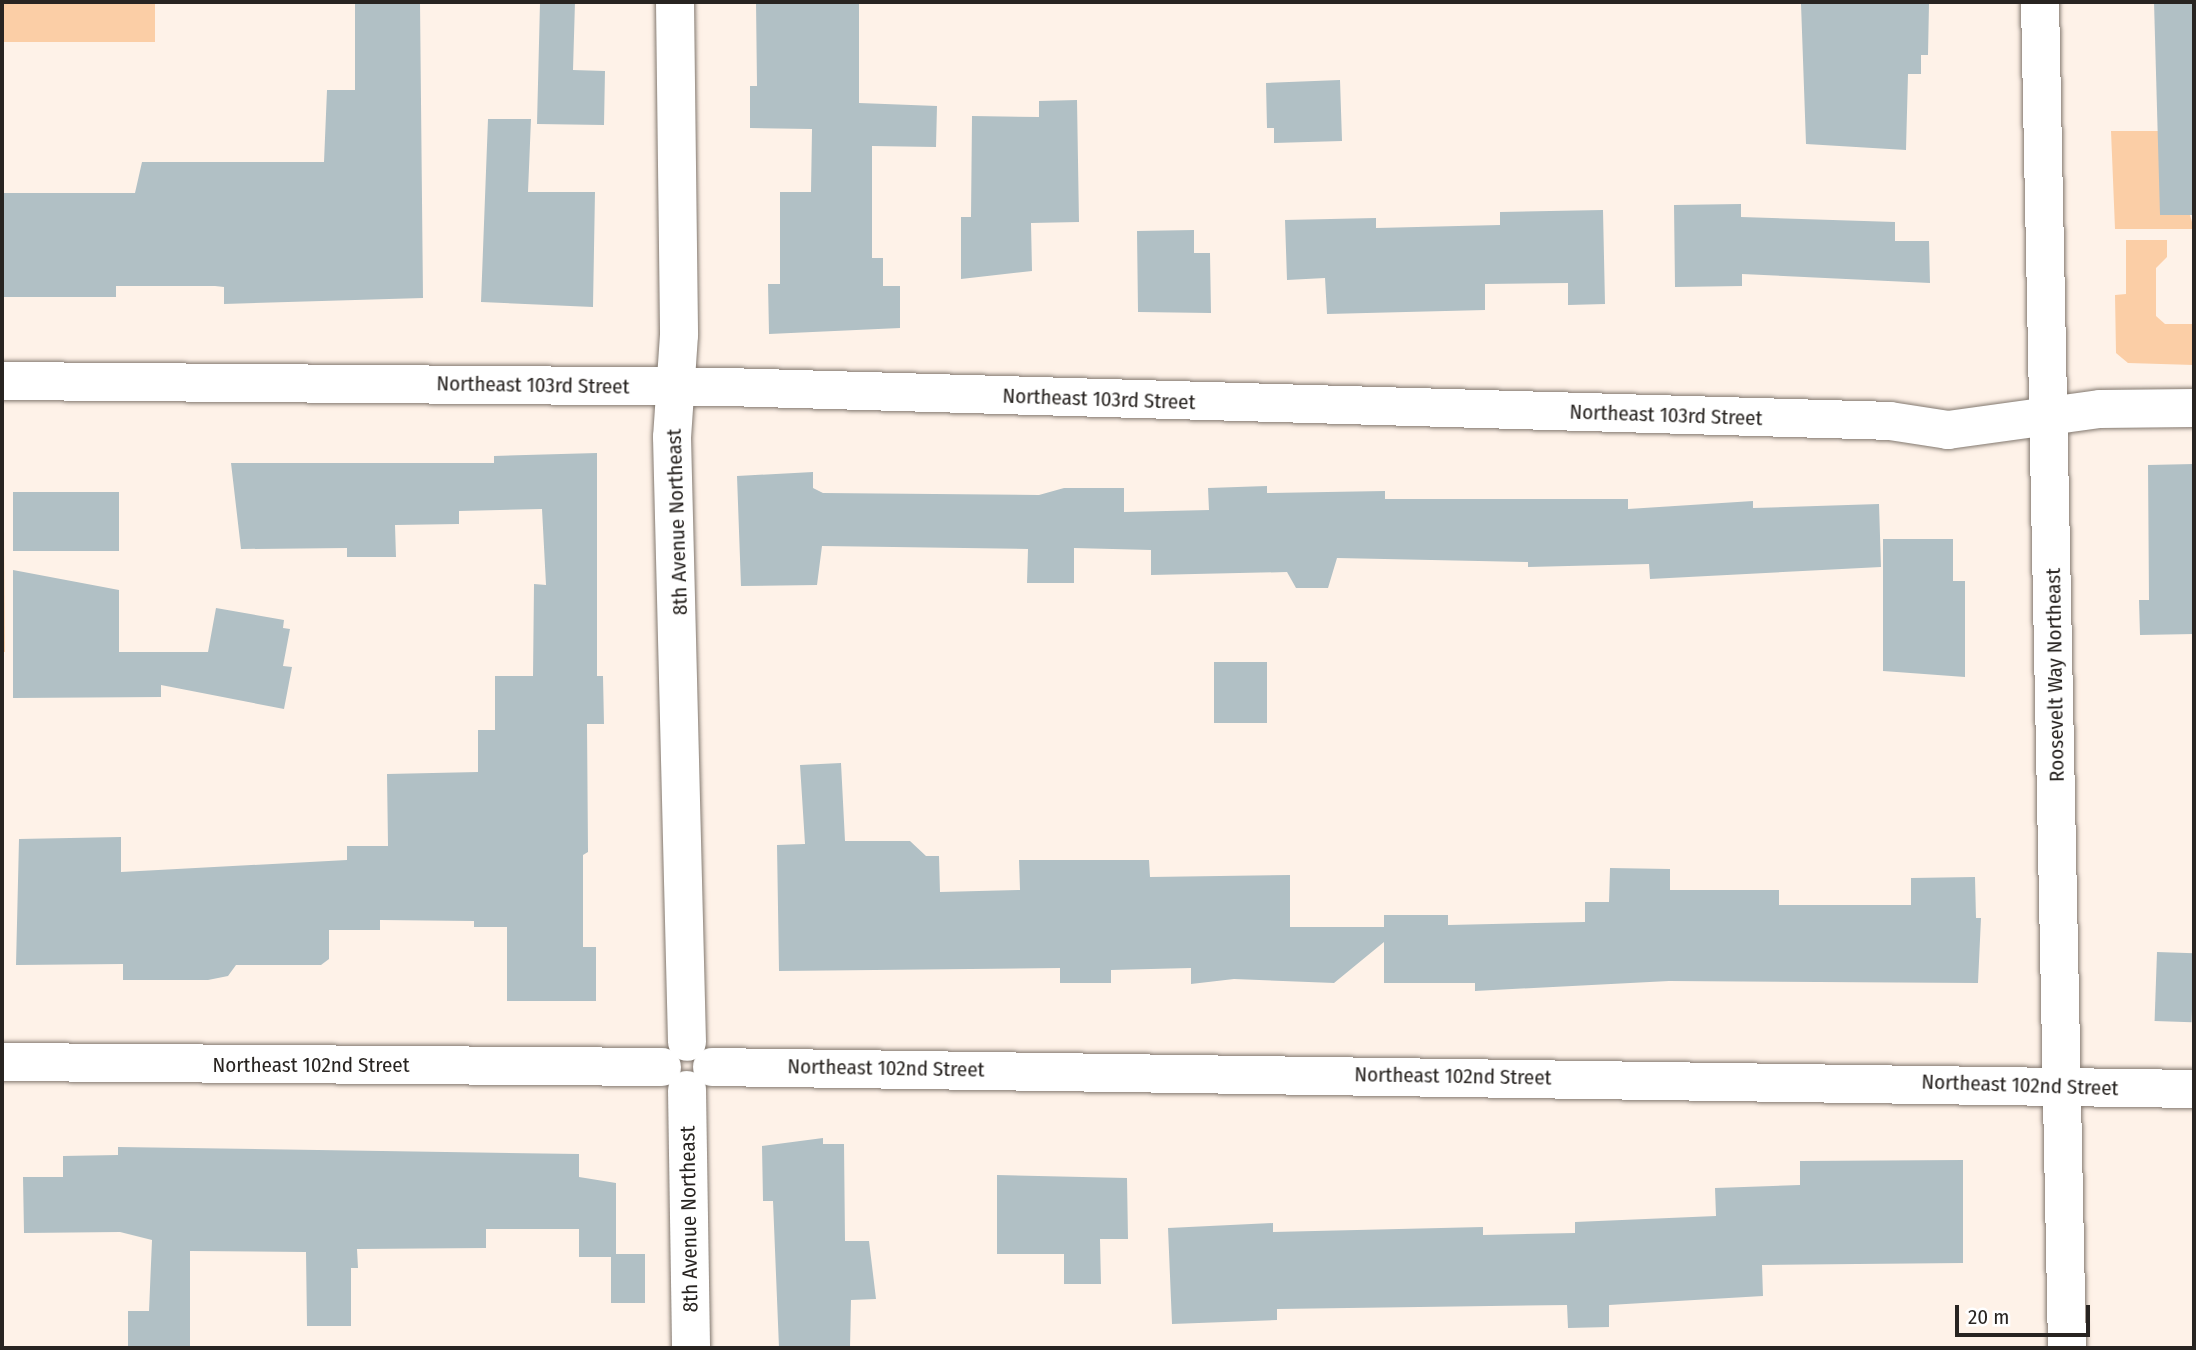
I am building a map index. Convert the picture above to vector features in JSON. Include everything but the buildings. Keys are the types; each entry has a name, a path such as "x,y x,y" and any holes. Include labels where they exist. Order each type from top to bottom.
{"street":[{"name":"8th Avenue Northeast","path":"675,2 676,387 691,1348"},
{"name":"Roosevelt Way Northeast","path":"2040,2 2067,1348"},
{"name":"Northeast 103rd Street","path":"2,381 676,387 1890,421 1948,430 2100,409 2194,408"},
{"name":"Northeast 102nd Street","path":"2,1062 687,1066 2194,1090"}],"shaded area":[{"path":"2,2 155,2 155,42 2,42"},
{"path":"2111,131 2194,131 2194,152 2187,152 2160,215 2190,215 2194,229 2115,229"},
{"path":"2126,240 2167,240 2167,257 2156,268 2156,316 2165,324 2194,324 2194,365 2128,363 2116,353 2115,295 2126,294"},
{"path":"3,405 5,652 2,652"}]}
